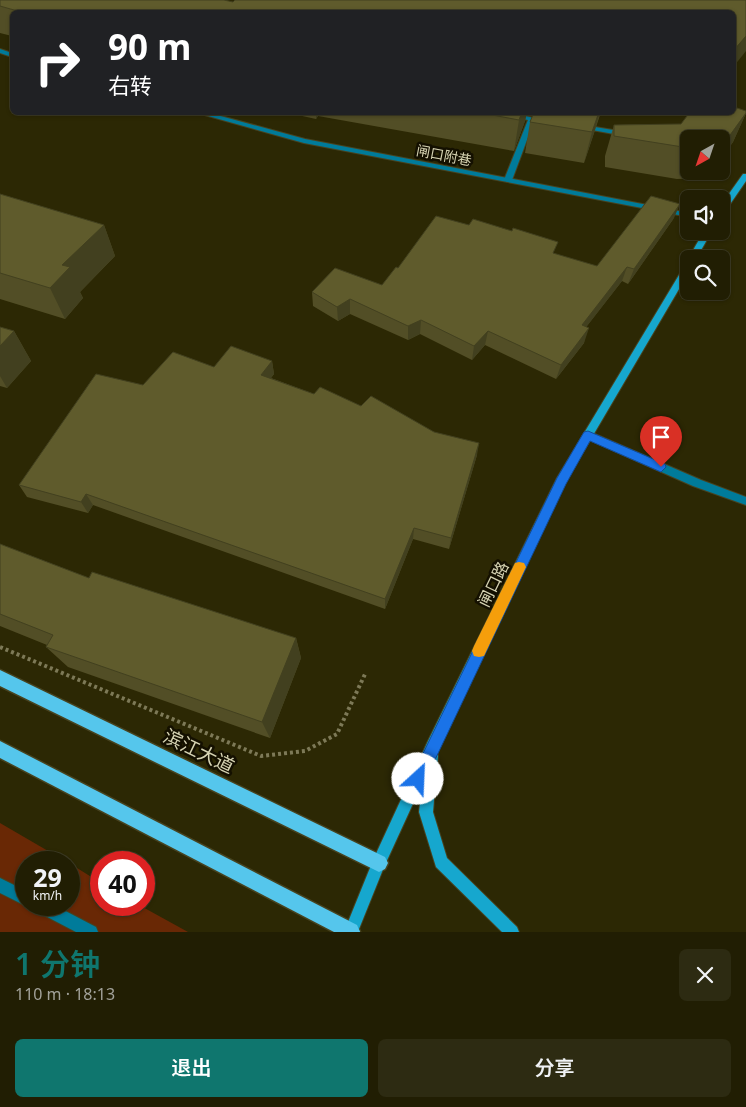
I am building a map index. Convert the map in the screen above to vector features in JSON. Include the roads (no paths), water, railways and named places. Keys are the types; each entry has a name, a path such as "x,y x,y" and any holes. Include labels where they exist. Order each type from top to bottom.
{"main road":[{"name":"滨江大道","path":"0,678 379,863"},
{"path":"0,749 352,931"}],"street":[{"name":"闸口附巷","path":"208,115 304,141 680,213"},
{"path":"514,115 550,122"},
{"path":"508,180 532,118"},
{"path":"578,126 634,136"},
{"path":"730,198 746,176"},
{"name":"闸口路","path":"352,931 379,863 433,746 561,481 680,279"},
{"path":"588,435 697,483 746,501"},
{"path":"433,746 426,812 441,862 512,932"},
{"path":"0,885 15,893"},
{"path":"60,916 92,932"}]}
